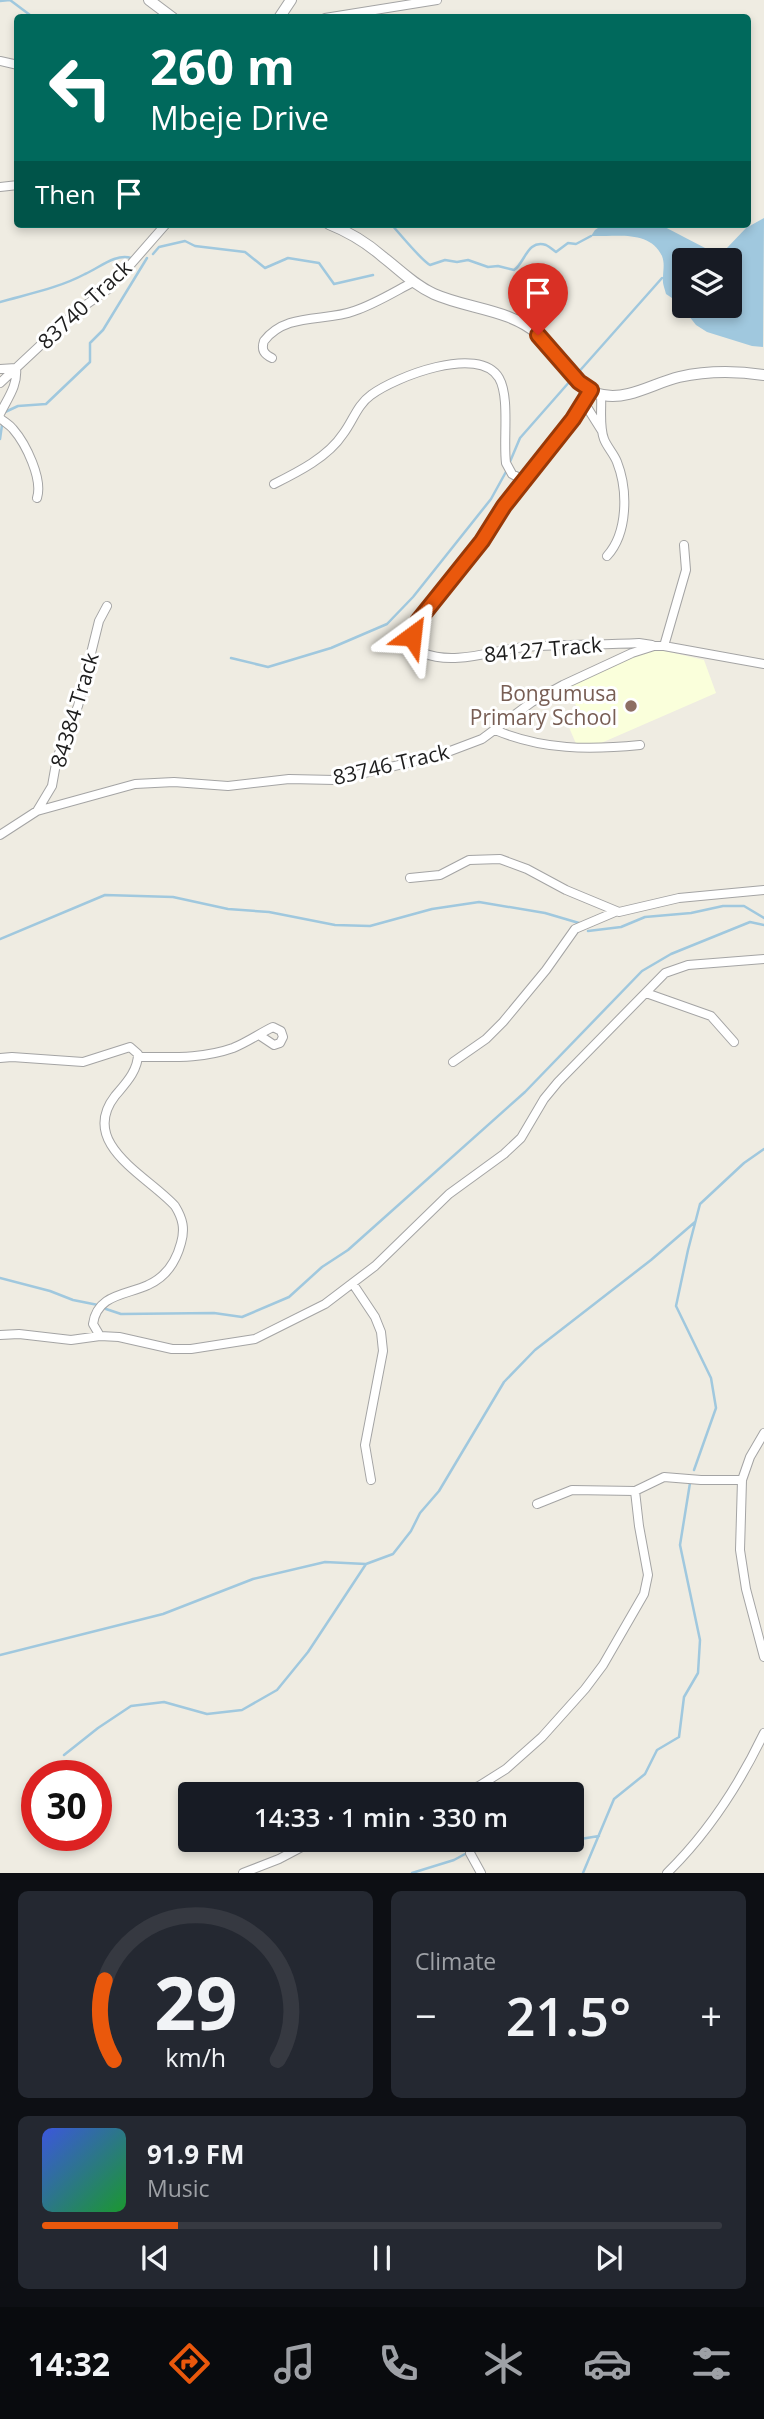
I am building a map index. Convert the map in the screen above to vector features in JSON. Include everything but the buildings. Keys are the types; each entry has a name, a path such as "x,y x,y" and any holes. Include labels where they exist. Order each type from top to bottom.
{"street":[{"path":"149,0 168,14"},
{"path":"346,14 437,0"},
{"name":"83740 Track","path":"0,383 77,311 110,288 162,228"},
{"path":"336,228 369,246 413,282 451,301 502,315 527,326 546,342 579,382 601,395 621,395 694,374 764,375"},
{"path":"272,358 264,353 264,341 284,327 307,317 352,312 413,282"},
{"path":"274,484 303,468 343,436 359,407 371,395 426,370 471,362 489,367 500,381 506,463 512,474 525,481"},
{"path":"0,369 16,369 13,390 0,416 16,432 33,463 39,483 37,498"},
{"name":"84127 Track","path":"591,390 584,404 504,506 482,541 418,621 412,636 423,653 450,657 544,646 639,643 654,646"},
{"path":"601,395 604,440 618,464 622,489 622,529 619,541 607,556"},
{"path":"584,404 602,431"},
{"path":"664,646 685,570 684,545"},
{"name":"84384 Track","path":"37,811 52,786 57,758 78,706 99,621 107,606"},
{"name":"83746 Track","path":"0,835 37,811 98,793 150,782 219,786 289,779 335,780 456,751 482,740 532,702 553,690 621,658 654,646 764,664"},
{"path":"495,730 516,738 575,748 597,750 640,745"},
{"path":"410,878 440,875 469,860 500,859 527,869 615,912"},
{"path":"453,1062 486,1039 503,1022 546,970 575,929 615,912 626,912 679,898 764,890"},
{"path":"0,1335 19,1334 71,1340 100,1336 131,1338 172,1349 242,1343 285,1325 324,1304 353,1284 449,1194 504,1154 521,1138 558,1082 665,973 679,966 764,959"},
{"path":"646,993 711,1016 734,1042"},
{"path":"139,1057 181,1058 207,1055 234,1047 259,1035"},
{"path":"0,1058 83,1062 130,1047 136,1050 139,1057 133,1072 104,1113 104,1130 122,1159 175,1206 180,1214 184,1232 176,1259 169,1269 149,1284 114,1295 96,1314 93,1324 100,1336"},
{"path":"353,1284 375,1317 381,1332 383,1351 365,1445 371,1480"},
{"path":"764,1433 750,1457 742,1480 740,1550 764,1657"},
{"path":"537,1504 572,1490 635,1491 657,1480 671,1477 742,1480"},
{"path":"489,1782 542,1737 584,1689 603,1665 644,1594 648,1574 635,1491"},
{"path":"667,1873 694,1844 764,1733"},
{"path":"756,1749 764,1741"},
{"path":"243,1873 289,1852"},
{"path":"470,1852 481,1873"}],"shaded area":[{"name":"Bongumusa Primary School","path":"652,648 704,660 716,693 592,747 577,746 568,725 581,719 568,685"}],"water":[{"path":"764,218 763,347 707,332 691,318 742,318 742,248 727,248 746,228 751,228 751,225"},
{"path":"598,228 667,228 705,248 672,248 672,298 666,294 663,282 664,264 656,247 631,236 591,236"}],"waterway":[{"path":"0,1 10,0 29,14"},
{"path":"395,228 430,265 445,260 468,260 488,267 498,266 514,270 535,245 546,245 556,252 568,243 576,244 591,236"},
{"path":"153,254 159,247 185,241 195,246 245,252 265,268 288,258 319,263 334,284 373,275"},
{"path":"0,302 65,283 114,259 131,258"},
{"path":"3,413 18,406 46,404 90,362 90,343 103,330 147,258"},
{"path":"576,375 662,278"},
{"path":"509,464 520,438 571,380"},
{"path":"0,439 2,425"},
{"path":"231,658 268,667 331,648 387,624 413,597 491,499 507,470"},
{"path":"0,939 105,895 173,897 228,909 269,912 335,925 370,926 432,909 479,902 545,913 579,923"},
{"path":"588,931 621,927 645,917 691,913 723,906 744,906 764,918"},
{"path":"106,1309 121,1314 214,1313 242,1317 289,1297 322,1267 348,1250 525,1092 642,971 671,954 750,922 764,925"},
{"path":"694,1470 716,1408 711,1378 676,1306 688,1250 700,1204 744,1163 764,1149"},
{"path":"0,1655 163,1614 253,1579 325,1562 366,1564 393,1554 411,1531 420,1513 439,1491 504,1382 535,1350 651,1260 695,1222"},
{"path":"0,1278 98,1305"},
{"path":"583,1873 614,1799 645,1774 657,1750 679,1737 684,1697 698,1673 700,1640 680,1545 690,1483"},
{"path":"64,1755 131,1706 164,1702 207,1714 242,1710 277,1690 308,1652 366,1564"},
{"path":"584,1838 599,1836"},
{"path":"412,1873 465,1854"}],"place":[{"name":"Bongumusa Primary School","path":"631,706"}],"route":[{"path":"412,636 418,621 482,541 504,506 573,419 591,390 579,382 538,335"}]}
